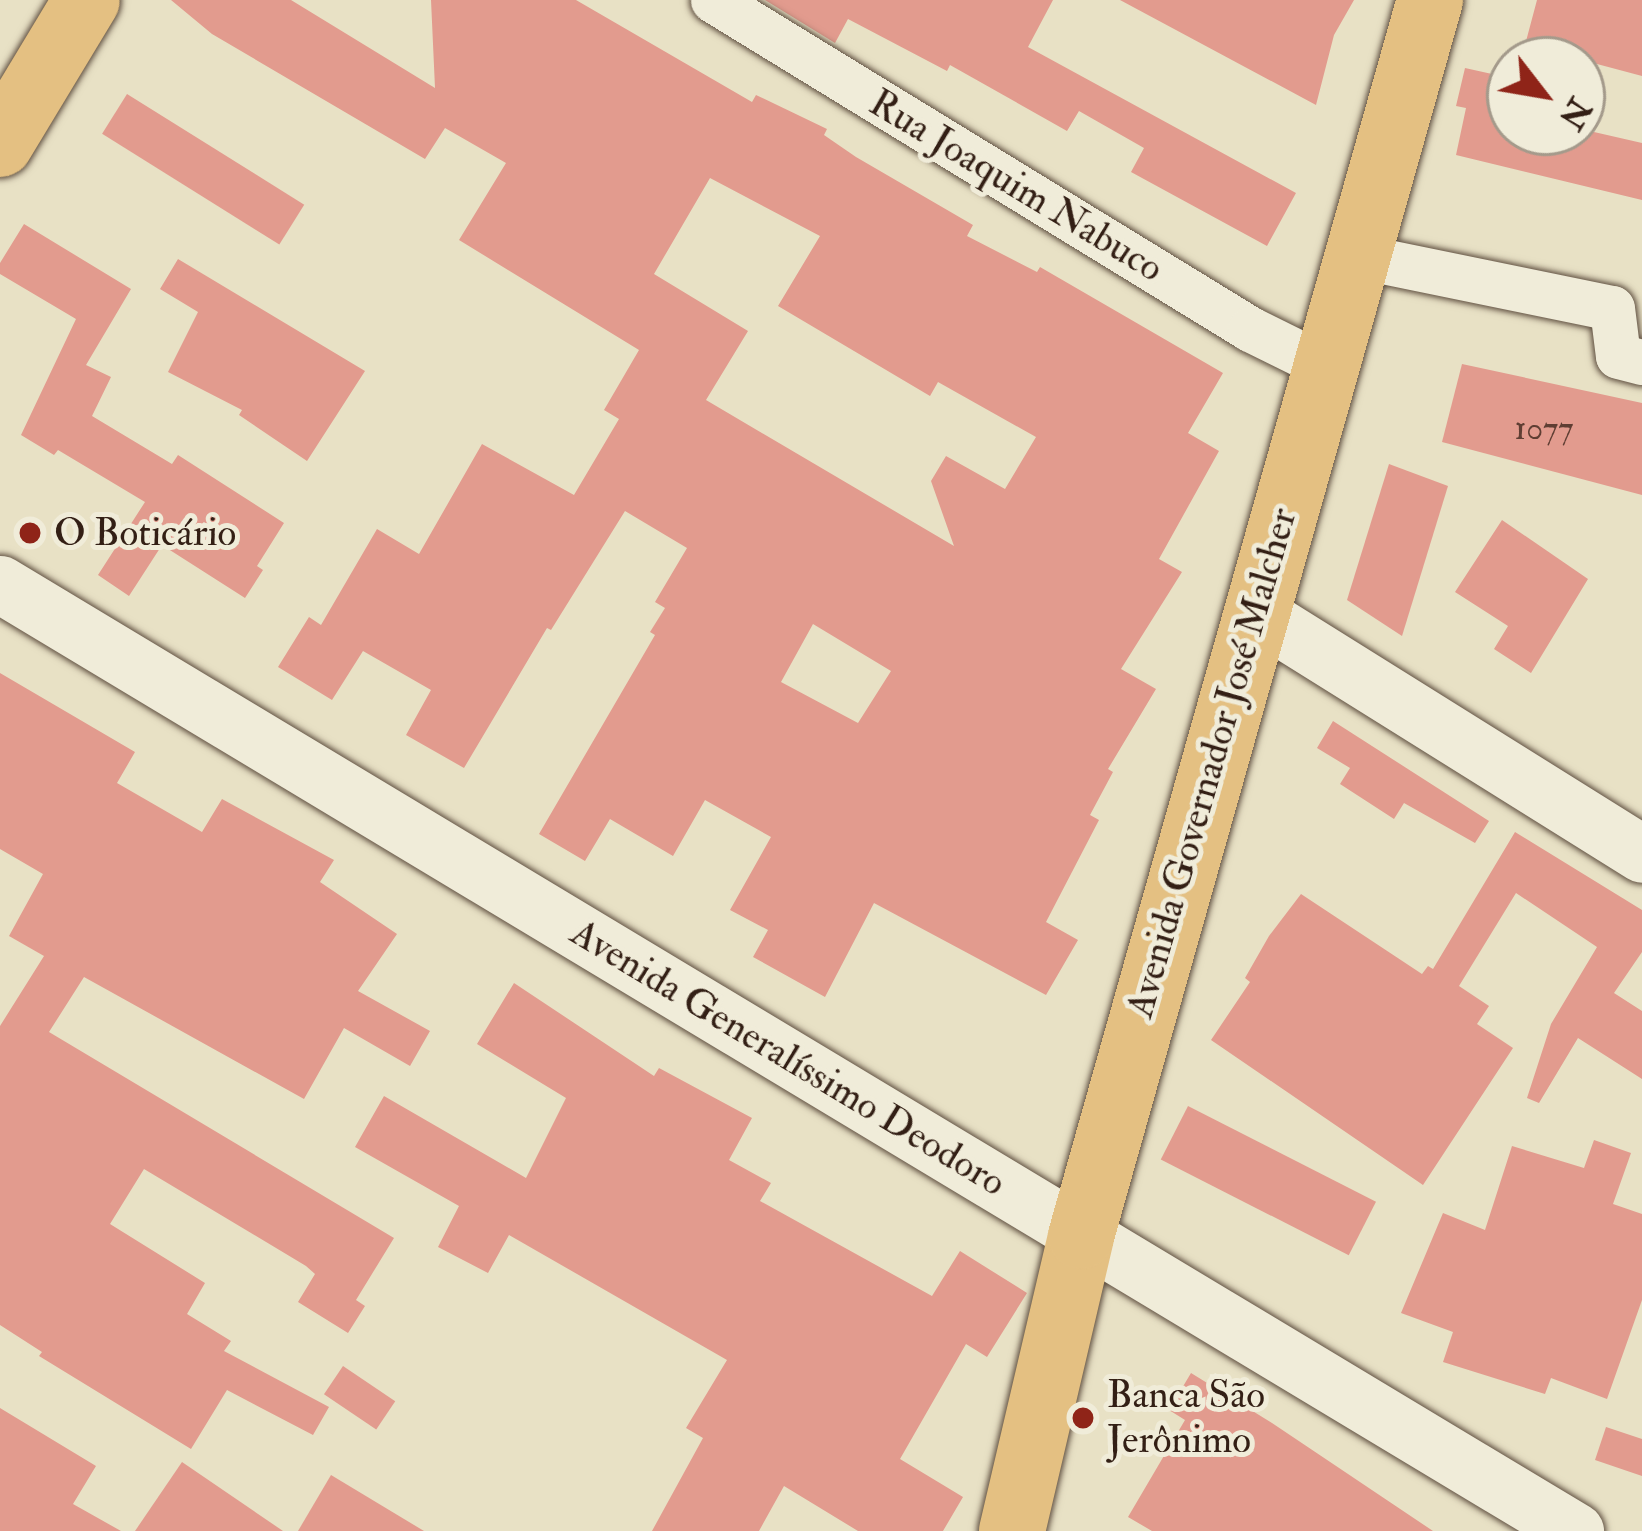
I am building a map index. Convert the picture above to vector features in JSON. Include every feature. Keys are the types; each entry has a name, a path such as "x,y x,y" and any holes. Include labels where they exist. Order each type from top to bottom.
{"main road":[{"path":"0,144 87,0"},
{"name":"Avenida Governador José Malcher","path":"1012,1531 1081,1236 1323,365 1430,0"}],"street":[{"name":"Rua Joaquim Nabuco","path":"713,0 1250,329 1323,365"},
{"path":"1358,256 1612,308 1618,356 1642,362"},
{"name":"Avenida Generalíssimo Deodoro","path":"0,584 1576,1531"},
{"path":"1255,612 1642,854"}],"building":[{"path":"171,0 291,0 435,88 431,0 576,0 752,102 756,95 827,129 824,135 856,157 973,225 967,236 1037,272 1040,267 1223,373 1188,433 1219,451 1159,559 1182,572 1121,669 1156,689 1108,769 1113,772 1090,815 1099,820 1046,922 1078,940 1046,995 874,903 825,997 753,957 768,930 730,910 771,837 705,800 673,856 610,819 585,861 539,834 655,635 650,632 665,608 655,602 687,548 625,511 551,630 547,628 464,768 406,735 431,690 363,651 332,700 278,667 309,617 321,625 377,529 419,554 482,444 574,495 619,419 604,410 639,350 459,240 506,163 445,128 425,159 212,34","holes":["710,178 820,236 778,306 930,396 938,382 1036,437 1005,489 946,456 931,481 954,546 706,400 748,331 654,274","813,624 891,671 858,723 781,682"]},
{"path":"765,0 1053,0 1028,47 1296,193 1267,246 1131,172 1144,148 1079,111 1067,131 950,65 947,71 848,19 835,43"},
{"path":"1120,0 1354,0 1334,35 1316,105"},
{"path":"1537,0 1642,0 1642,76 1606,66 1606,36 1527,36"},
{"path":"1465,68 1486,73 1486,156 1606,156 1606,135 1642,143 1642,200 1456,155 1466,108 1456,106"},
{"path":"127,94 304,205 279,245 102,134"},
{"path":"24,224 131,289 86,365 111,377 92,416 172,464 178,455 284,523 257,566 263,570 245,598 162,545 129,596 98,575 145,502 58,450 54,455 21,435 76,319 0,274 0,263"},
{"path":"178,259 365,371 307,461 239,415 242,410 168,372 198,312 160,289"},
{"path":"1462,364 1642,403 1642,495 1442,442"},
{"path":"1389,464 1448,486 1402,636 1347,600"},
{"path":"1502,520 1588,579 1531,673 1494,649 1508,626 1455,592"},
{"path":"0,673 135,752 117,783 202,832 222,799 334,860 320,882 397,934 358,991 430,1031 410,1066 344,1028 304,1099 84,977 49,1032 394,1238 356,1300 365,1306 348,1333 298,1302 315,1274 306,1266 144,1169 110,1224 205,1283 187,1314 231,1341 224,1351 329,1407 313,1435 227,1390 191,1449 39,1356 42,1352 0,1325 0,1026 44,956 9,936 43,874 0,849"},
{"path":"1333,721 1489,821 1475,843 1404,803 1394,819 1340,784 1350,768 1317,748"},
{"path":"1515,832 1642,910 1642,952 1614,993 1642,1011 1642,1079 1578,1038 1539,1103 1527,1098 1551,1024 1597,947 1516,893 1459,986 1489,1006 1477,1024 1513,1048 1423,1185 1211,1040 1250,982 1245,978 1269,936 1301,894 1422,974 1428,966 1433,969"},
{"path":"514,983 654,1076 659,1068 752,1118 729,1160 771,1183 760,1201 932,1296 960,1251 1027,1293 987,1357 966,1344 900,1459 963,1497 943,1531 858,1531 784,1486 759,1531 652,1531 703,1438 686,1428 727,1360 509,1235 488,1273 438,1247 459,1206 355,1147 384,1096 526,1178 566,1098 477,1044"},
{"path":"1188,1106 1376,1202 1349,1255 1161,1159"},
{"path":"1594,1140 1631,1153 1613,1204 1642,1214 1642,1300 1607,1399 1551,1378 1545,1394 1443,1362 1453,1332 1401,1313 1443,1213 1485,1230 1512,1146 1584,1168"},
{"path":"343,1366 395,1401 376,1429 324,1394"},
{"path":"1191,1373 1433,1531 1152,1531 1128,1517 1185,1420 1169,1410"},
{"path":"0,1408 96,1466 73,1504 121,1531 0,1531"},
{"path":"1606,1427 1642,1439 1642,1476 1595,1460"},
{"path":"182,1462 283,1531 135,1531"},
{"path":"331,1475 424,1531 298,1531"}],"place":[{"name":"O Boticário","path":"30,533"},
{"name":"Banca São Jerônimo","path":"1083,1418"}]}
